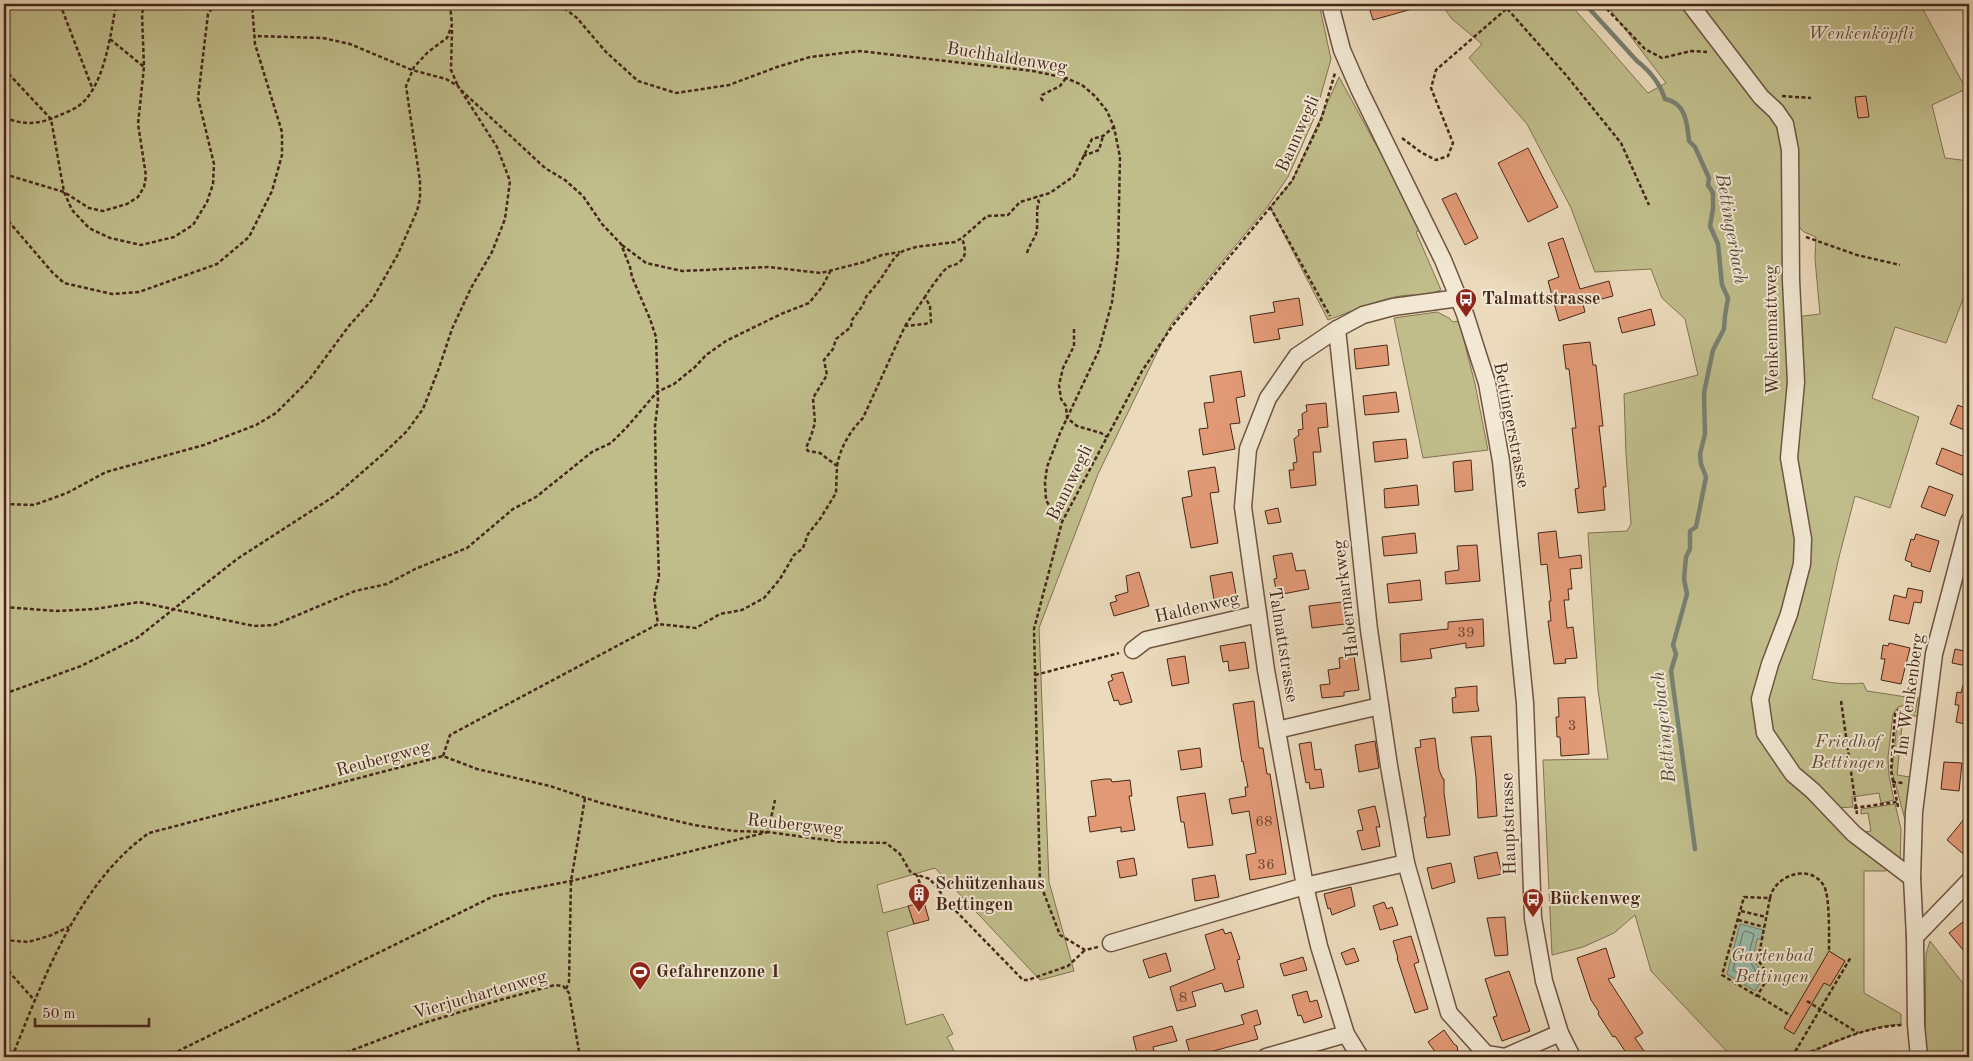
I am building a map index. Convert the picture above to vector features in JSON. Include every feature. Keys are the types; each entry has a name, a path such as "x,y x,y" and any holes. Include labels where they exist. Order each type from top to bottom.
{"street":[{"name":"Bettingerstrasse","path":"1330,4 1342,50 1442,257 1459,298 1487,384 1501,462 1525,703"},
{"name":"Wenkenmattweg","path":"1690,4 1726,52 1785,124 1790,150 1796,382 1789,458 1803,539 1802,564 1789,614 1764,682 1760,699 1765,733 1794,774 1860,838 1912,878"},
{"name":"Talmattstrasse","path":"1360,1057 1346,1034 1319,946 1305,886 1277,730 1242,507 1248,449 1268,398 1297,356 1363,315 1393,307 1459,298"},
{"name":"Habermarkweg","path":"1338,329 1368,620 1406,863"},
{"name":"Im Wenkenberg","path":"1919,1057 1916,1024 1912,878 1914,812 1934,654 1969,522"},
{"name":"Haldenweg","path":"1139,645 1258,614"},
{"name":"Hauptstrasse","path":"1525,703 1533,918 1544,981 1560,1033 1572,1057"},
{"path":"1277,730 1380,706"},
{"path":"1111,943 1305,886 1406,863 1449,1013 1486,1054 1505,1056 1560,1033"},
{"path":"1915,937 1969,881"},
{"path":"1266,1057 1346,1034"}],"path":[{"path":"60,4 93,90"},
{"path":"4,118 34,125 79,106 93,90 110,38 116,4"},
{"path":"4,174 64,192 89,208 103,210 127,204 138,197 144,187 146,176 138,124 144,67 142,14 144,4"},
{"path":"4,69 51,119 64,192 72,210 89,228 110,238 141,245 174,237 193,225 208,202 213,184 214,164 198,98 208,14 215,4"},
{"path":"4,216 52,272 64,283 83,289 112,294 139,292 217,264 249,237 272,191 282,155 282,132 255,44 252,4"},
{"path":"4,694 81,666 137,638 237,559 336,495 407,431 422,409 439,368 452,329 471,288 492,252 505,219 510,181 497,147 458,86 451,70 452,25 450,4"},
{"name":"Buchhaldenweg","path":"558,4 577,18 606,52 638,81 676,93 729,85 810,57 860,51 1033,71 1066,78 1082,85 1095,96 1107,111 1114,127 1120,158 1118,255 1112,302 1099,350 1067,418 1047,467 1045,482 1046,500 1062,522"},
{"path":"1503,4 1566,75 1621,143 1649,205"},
{"path":"1378,127 1397,134 1422,153 1436,160 1448,156 1453,143 1431,88 1432,78 1436,70 1512,4"},
{"path":"1602,4 1645,49 1662,58 1691,51 1726,52"},
{"path":"4,504 34,505 67,493 106,472 204,445 256,425 276,413 309,380 348,327 372,300 398,254 417,211 420,199 420,181 406,86 412,70 428,52 447,38 452,25"},
{"path":"254,36 323,38 350,44 412,70 446,79 458,86 545,168 565,180 583,196 602,224 621,244 646,263 682,271 768,267 821,273 864,262 882,255 944,244 962,238 987,216 1008,214 1020,202 1050,193 1074,176 1082,163 1083,156 1092,139 1104,136 1114,127"},
{"path":"110,38 144,67"},
{"name":"Bannwegli","path":"1086,950 1060,935 1040,883 1034,629 1062,522 1142,371 1173,326 1292,181 1321,120 1342,50"},
{"path":"1043,102 1042,96 1060,86 1066,78"},
{"path":"1768,104 1778,96 1811,98"},
{"path":"1083,156 1099,150 1104,136"},
{"path":"1027,253 1036,233 1038,202 1036,196"},
{"path":"1270,207 1338,329"},
{"path":"1791,232 1857,255 1900,265"},
{"path":"443,756 450,735 658,624 696,628 720,614 742,610 764,598 780,579 794,555 803,548 808,534 836,493 837,466 845,442 853,428 863,418 905,326 927,291 946,268 959,263 965,256 962,238"},
{"path":"621,244 656,337 657,392 655,426 659,577 654,598 658,624"},
{"path":"837,466 820,453 808,451 806,448 815,423 813,398 827,375 824,360 833,349 836,338 851,327 852,320 863,305 866,297 895,257 903,251"},
{"path":"4,607 56,610 95,609 139,602 254,626 274,625 355,591 387,584 415,569 467,548 513,509 536,497 592,452 611,443 627,428 657,392 674,384 695,367 706,355 726,341 781,314 809,303 822,287 830,270"},
{"path":"905,326 931,322 930,306 925,297"},
{"path":"1074,329 1074,346 1063,368 1059,385 1061,399 1066,406 1067,418 1077,426 1101,433 1107,438"},
{"path":"1035,675 1139,645"},
{"path":"1841,701 1860,838"},
{"name":"Reubergweg","path":"12,1057 35,1001 70,927 96,885 134,844 149,833 443,756 477,769 550,786 585,798 694,825 734,831 768,832 841,842 886,843 900,854 911,873 930,879 951,906 1023,980 1068,966 1086,950"},
{"path":"566,988 569,982 571,880 585,798"},
{"path":"166,1057 494,896 571,880 768,832 775,800"},
{"path":"1856,808 1897,802"},
{"path":"914,895 923,893 918,875"},
{"path":"1757,995 1769,976 1758,960 1770,898 1774,886 1782,879 1789,876 1808,875 1820,881 1825,890 1829,951"},
{"path":"1770,898 1744,897 1722,975 1791,1016"},
{"path":"1741,911 1766,917"},
{"path":"1738,920 1764,927"},
{"path":"4,940 28,942 70,927"},
{"path":"1086,950 1111,943"},
{"path":"1792,1057 1851,957"},
{"path":"4,966 35,1001"},
{"name":"Vierjuchartenweg","path":"334,1057 416,1026 555,985 566,988 570,996 580,1057"},
{"path":"1807,1001 1858,1033"},
{"path":"1799,1057 1858,1033 1882,1026 1916,1024"}],"green space":[{"path":"4,4 1319,4 1331,59 1315,116 1288,177 1268,206 1171,324 1098,474 1039,628 1049,882 1074,971 1040,980 935,868 877,885 883,913 909,906 914,924 887,932 906,1025 943,1014 953,1034 947,1037 957,1057 4,1057"},
{"path":"1441,4 1570,4 1648,93 1666,83 1606,4 1920,4 1966,89 1932,105 1945,158 1969,161 1969,284 1946,343 1895,327 1872,398 1919,417 1890,508 1855,496 1839,557 1812,679 1850,684 1863,683 1867,691 1913,698 1909,704 1898,707 1893,714 1888,757 1889,776 1894,800 1881,803 1879,793 1852,797 1853,807 1835,808 1758,727 1889,869 1885,871 1864,871 1864,993 1901,1014 1901,1024 1883,1026 1858,1033 1799,1057 1732,1057 1651,971 1635,915 1614,933 1583,947 1552,955 1543,760 1608,759 1598,690 1588,533 1627,531 1631,524 1624,394 1698,375 1685,319 1662,298 1651,269 1595,272 1571,208 1527,124 1469,58 1482,44 1452,19","holes":["1797,225 1804,232 1816,237 1815,259 1820,314 1795,317"]},
{"path":"1339,77 1422,229 1416,232 1441,290 1386,299 1328,320 1270,207 1292,181"},
{"path":"1437,312 1453,322 1459,321 1475,384 1488,450 1423,458 1394,318"},
{"path":"1918,697 1921,699 1918,716 1903,716 1897,775 1910,777 1905,871 1905,820 1892,771 1898,714 1902,711 1915,712"},
{"path":"1895,804 1901,829 1900,867 1865,835 1865,832 1871,831 1868,813 1861,814 1861,809"},
{"path":"1930,941 1969,991 1969,1057 1925,1057 1926,954"}],"water":[{"path":"1740,924 1763,930 1761,939 1757,939 1753,959 1764,976 1755,991 1727,974"}],"building":[{"path":"1368,4 1418,4 1419,7 1373,20"},
{"path":"1866,96 1869,117 1858,118 1855,97"},
{"path":"1528,148 1558,207 1528,222 1498,163"},
{"path":"1456,193 1478,238 1465,245 1442,199"},
{"path":"1563,238 1580,289 1609,281 1613,296 1583,304 1585,312 1559,321 1548,281 1559,277 1548,243"},
{"path":"1299,298 1303,325 1278,329 1280,339 1254,343 1250,316 1275,312 1273,302"},
{"path":"1651,309 1655,325 1622,333 1618,318"},
{"path":"1590,342 1593,365 1596,365 1603,426 1599,426 1606,487 1603,487 1605,510 1578,513 1575,489 1579,488 1572,428 1576,428 1569,369 1566,369 1563,345"},
{"path":"1387,345 1389,365 1356,369 1354,349"},
{"path":"1241,371 1245,396 1236,398 1240,423 1230,424 1235,449 1203,455 1199,429 1208,428 1204,403 1214,402 1210,376"},
{"path":"1396,392 1399,412 1365,415 1363,396"},
{"path":"1326,403 1328,427 1318,428 1321,452 1313,452 1316,485 1291,488 1289,470 1294,470 1293,463 1297,462 1294,439 1299,435 1298,430 1303,429 1302,414 1307,411 1306,405"},
{"path":"1958,405 1969,410 1969,432 1950,424"},
{"path":"1406,439 1408,458 1375,462 1373,442"},
{"path":"1942,448 1968,458 1962,475 1936,464"},
{"path":"1471,460 1473,490 1455,492 1453,462"},
{"path":"1215,467 1219,492 1210,493 1218,543 1191,548 1182,498 1192,496 1188,471"},
{"path":"1417,485 1419,505 1385,508 1384,489"},
{"path":"1929,486 1953,495 1945,516 1921,507"},
{"path":"1278,508 1281,522 1268,524 1265,511"},
{"path":"1556,531 1559,558 1581,555 1582,568 1570,569 1572,589 1568,589 1569,600 1564,600 1567,628 1573,627 1577,658 1565,659 1566,663 1554,664 1548,621 1551,621 1549,601 1551,601 1547,564 1541,565 1538,533"},
{"path":"1415,533 1417,553 1384,556 1382,537"},
{"path":"1916,534 1939,541 1930,572 1911,566 1912,563 1905,560 1911,539 1914,540"},
{"path":"1477,545 1480,581 1446,584 1445,572 1459,570 1457,546"},
{"path":"1292,553 1296,571 1305,570 1309,589 1277,595 1274,579 1277,578 1273,556"},
{"path":"1139,572 1149,606 1114,616 1110,603 1117,601 1115,596 1128,592 1126,576"},
{"path":"1232,572 1237,600 1215,605 1210,576"},
{"path":"1420,580 1422,600 1389,603 1387,584"},
{"path":"1908,588 1923,591 1921,603 1914,602 1909,624 1889,620 1894,595 1906,598"},
{"path":"1342,602 1345,624 1312,628 1309,606"},
{"path":"1483,619 1484,646 1466,648 1466,643 1430,649 1432,658 1401,662 1400,634 1448,629 1448,622"},
{"path":"1245,642 1249,668 1229,671 1228,661 1223,662 1220,646"},
{"path":"1889,643 1910,648 1901,684 1881,680 1885,659 1881,659 1883,645 1888,646"},
{"path":"1955,649 1969,652 1967,666 1952,663"},
{"path":"1185,656 1189,683 1172,686 1167,659"},
{"path":"1354,656 1359,690 1344,692 1344,696 1322,698 1320,685 1330,684 1328,670 1340,668 1339,658"},
{"path":"1123,672 1132,702 1120,705 1118,700 1114,701 1108,682 1113,680 1111,675"},
{"path":"1963,685 1969,686 1969,725 1956,722 1959,705 1955,705 1957,692 1961,693"},
{"path":"1477,686 1479,711 1453,713 1452,698 1456,697 1455,688"},
{"path":"1585,697 1589,754 1561,756 1560,737 1557,737 1556,717 1559,717 1558,698"},
{"path":"1254,701 1259,748 1263,748 1267,774 1270,774 1286,874 1250,880 1246,855 1256,853 1249,811 1232,814 1229,799 1246,796 1245,787 1248,787 1233,704"},
{"path":"1491,736 1497,816 1478,818 1476,777 1471,737"},
{"path":"1435,738 1439,770 1444,779 1450,835 1427,838 1424,817 1426,817 1415,748 1421,747 1420,740"},
{"path":"1375,741 1379,768 1359,772 1355,745"},
{"path":"1311,742 1315,770 1321,769 1324,787 1310,789 1309,782 1306,783 1299,744"},
{"path":"1200,748 1202,767 1181,770 1178,751"},
{"path":"1944,762 1962,763 1959,791 1941,789"},
{"path":"1111,779 1112,782 1130,780 1132,796 1129,796 1135,830 1121,832 1121,827 1090,832 1088,817 1096,816 1091,781"},
{"path":"1205,793 1213,845 1188,848 1184,822 1181,822 1177,797"},
{"path":"1375,806 1380,827 1376,827 1380,846 1362,850 1357,831 1363,830 1358,810"},
{"path":"1969,813 1969,859 1947,840"},
{"path":"1497,852 1502,874 1478,879 1474,857"},
{"path":"1134,858 1137,875 1120,878 1117,861"},
{"path":"1451,863 1455,882 1432,889 1427,868"},
{"path":"1215,875 1219,897 1195,901 1192,879"},
{"path":"1351,887 1355,906 1332,915 1330,908 1328,909 1324,894"},
{"name":"Schützenhaus Bettingen","path":"924,902 929,920 914,924 908,906"},
{"path":"1384,902 1387,909 1392,907 1398,925 1380,930 1373,906"},
{"path":"1505,917 1508,955 1495,956 1487,918"},
{"path":"1969,917 1969,957 1949,933"},
{"path":"1223,929 1225,934 1231,932 1240,959 1237,960 1244,987 1225,992 1222,983 1192,992 1196,1006 1177,1011 1170,987 1215,969 1205,935"},
{"path":"1411,936 1419,962 1414,964 1428,1009 1415,1013 1393,941"},
{"path":"1354,948 1359,961 1346,965 1341,953"},
{"path":"1606,948 1615,977 1608,979 1643,1033 1635,1038 1648,1057 1629,1057 1615,1036 1613,1037 1591,1000 1577,958"},
{"path":"1829,951 1845,961 1830,986 1824,983 1794,1034 1784,1028"},
{"path":"1166,953 1171,971 1149,978 1143,960"},
{"path":"1303,957 1307,970 1284,976 1280,964"},
{"path":"1509,971 1530,1031 1502,1041 1493,1017 1497,1016 1485,979"},
{"path":"1307,991 1310,1002 1317,1000 1322,1017 1304,1023 1301,1015 1298,1016 1292,995"},
{"path":"1257,1010 1261,1024 1254,1026 1258,1039 1191,1057 1186,1040 1244,1024 1241,1015"},
{"path":"1172,1026 1177,1041 1153,1047 1156,1057 1138,1057 1133,1037"},
{"path":"1444,1030 1457,1046 1459,1057 1439,1057 1428,1042"}],"waterway":[{"name":"Bettingerbach","path":"1585,4 1650,73 1665,99 1677,105 1684,115 1689,141 1695,147 1709,178 1708,185 1713,193 1710,226 1718,244 1722,285 1728,298 1724,329 1713,350 1704,393 1705,434 1700,454 1701,464 1706,477 1696,527 1690,531 1690,549 1686,557 1684,579 1687,594 1673,645 1676,654 1671,671 1695,849"}],"place":[{"name":"Talmattstrasse","path":"1466,318"},
{"name":"Schützenhaus Bettingen","path":"919,913"},
{"name":"Bückenweg","path":"1533,918"},
{"name":"Gefahrenzone 1","path":"640,991"}],"park label":[{"name":"Wenkenköpfli","path":"1861,34"},
{"name":"Friedhof Bettingen","path":"1848,752"},
{"name":"Gartenbad Bettingen","path":"1772,966"}]}
